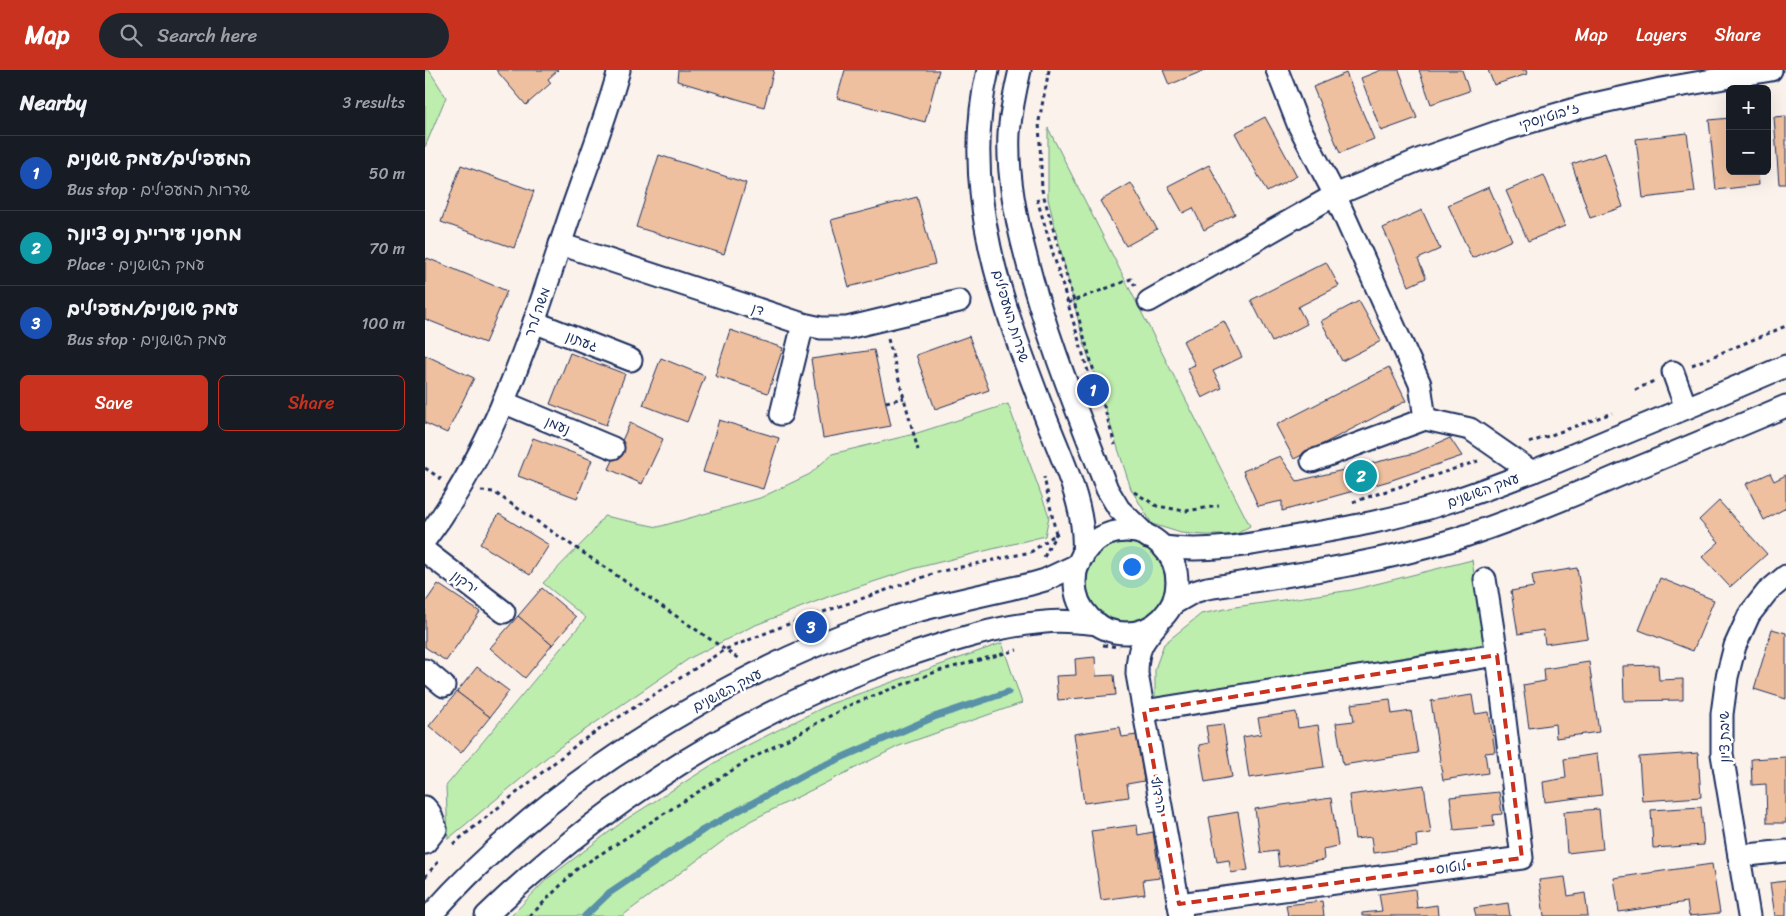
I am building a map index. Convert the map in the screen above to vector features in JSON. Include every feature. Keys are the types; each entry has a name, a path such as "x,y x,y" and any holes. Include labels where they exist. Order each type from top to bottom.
{"street":[{"name":"משה לרר","path":"425,540 459,491 489,434 522,358 619,70"},
{"path":"979,70 981,103"},
{"name":"שדרות המעפילים","path":"988,70 981,103 978,132 980,196 1003,296 1026,366 1074,490 1084,539 1081,560"},
{"path":"1020,70 1013,100 1009,134 1011,192 1033,287 1056,355 1107,489 1119,509 1172,559 1177,574 1177,589 1166,612"},
{"path":"1277,70 1298,124 1335,195 1420,384 1425,419"},
{"name":"ז'בוטינסקי","path":"1143,296 1335,195 1421,159 1506,129 1585,106 1661,89 1771,70"},
{"name":"דן","path":"560,244 803,324 821,328 847,328 959,301"},
{"name":"געתון","path":"534,322 631,360"},
{"path":"781,414 803,324"},
{"name":"עמק השושנים","path":"1155,542 1181,549 1217,549 1345,528 1397,517 1444,504 1532,472 1786,366"},
{"path":"1673,372 1686,408"},
{"name":"נעמן","path":"503,402 613,448"},
{"path":"485,916 527,876 576,836 679,764 778,708 859,674 945,643 997,630 1043,622 1061,621 1103,627 1122,633 1136,632 1149,628 1166,612 1194,592 1207,588 1352,564 1455,539 1511,520 1585,491 1786,406"},
{"path":"1312,461 1425,419 1470,429 1532,472"},
{"path":"1103,627 1085,612 1078,597 1075,580 1081,560 1093,544 1112,534 1134,532 1155,542"},
{"name":"ירקון","path":"425,551 504,612"},
{"name":"עמק השושנים","path":"430,916 500,845 551,803 657,729 708,699 760,672 871,624 925,608 1045,580 1081,560"},
{"name":"שיבת ציון","path":"1749,916 1722,754 1722,714 1727,677 1735,646 1749,615 1767,592 1786,576"},
{"name":"לוטוס","path":"1180,910 1522,858 1497,655 1485,579"},
{"name":"הרדוף","path":"1166,612 1140,648 1137,656 1137,674 1180,910"},
{"name":"הרדוף","path":"1103,627 1137,674"},
{"path":"1144,711 1497,655"},
{"path":"425,670 444,686"},
{"path":"425,807 430,813 435,829 425,843"},
{"path":"1739,856 1786,851"}],"path":[{"path":"1049,70 1039,121 1042,190 1115,447"},
{"path":"1068,303 1131,279 1143,296"},
{"path":"883,319 918,450"},
{"path":"1635,390 1673,372 1786,326"},
{"path":"886,402 904,398"},
{"path":"425,468 459,491 494,492 724,650 760,672"},
{"path":"1132,490 1157,506 1185,511 1219,506"},
{"path":"448,850 454,843 580,742 724,650 785,625 938,572 1031,552 1056,534"},
{"path":"530,916 577,869 759,755 852,704 938,670 1022,648"},
{"path":"425,877 443,857"}],"highlighted area":[{"path":"1497,655 1522,858 1179,904 1144,711"}],"green space":[{"path":"425,70 429,70 446,97 425,147"},
{"path":"1048,128 1250,526 1235,535 1181,533 1152,524 1131,489 1084,343 1048,199"},
{"path":"1008,404 1049,516 1045,536 916,568 833,595 753,626 690,658 557,749 448,839 446,786 586,618 543,583 592,533 604,516 658,527 760,498 810,474 832,454 914,434"},
{"path":"1126,543 1141,546 1154,554 1162,567 1165,582 1162,597 1154,610 1141,618 1126,621 1111,618 1098,610 1090,597 1087,582 1090,567 1098,554 1111,546"},
{"path":"1472,560 1484,644 1155,699 1155,669 1164,644 1201,614 1235,607 1352,590"},
{"path":"1002,643 1022,703 899,746 750,821 622,916 511,916 547,879 625,820 726,756 830,704"}],"building":[{"path":"496,70 558,70 548,79 551,83 526,105"},
{"path":"678,70 774,70 764,107 677,81"},
{"path":"845,70 939,70 925,122 837,98"},
{"path":"1163,70 1205,70 1169,85"},
{"path":"1381,70 1399,70 1417,118 1381,131 1361,78"},
{"path":"1419,70 1462,70 1469,91 1431,104"},
{"path":"1488,70 1526,70 1527,74 1494,85"},
{"path":"1346,73 1374,139 1340,153 1313,87"},
{"path":"1786,116 1786,184 1779,184 1774,117"},
{"path":"1265,117 1297,176 1267,192 1235,133"},
{"path":"1726,118 1726,175 1758,175 1759,185 1716,190 1709,120"},
{"path":"1687,133 1695,192 1643,198 1636,139"},
{"path":"1605,153 1623,207 1590,218 1572,164"},
{"path":"659,155 746,183 724,254 636,227"},
{"path":"461,165 534,191 514,248 441,222"},
{"path":"1209,165 1235,214 1204,230 1193,208 1183,213 1168,186"},
{"path":"1544,175 1565,226 1528,241 1506,191"},
{"path":"1131,183 1157,229 1126,246 1100,201"},
{"path":"1489,187 1512,240 1472,258 1448,205"},
{"path":"917,197 935,264 849,287 831,220"},
{"path":"1422,210 1440,249 1418,259 1426,278 1409,286 1383,228"},
{"path":"427,258 507,291 485,343 425,319 425,263"},
{"path":"1326,262 1339,286 1298,307 1307,324 1272,342 1251,300"},
{"path":"1359,301 1381,341 1342,361 1321,321"},
{"path":"1224,321 1242,357 1213,371 1222,388 1202,398 1187,368 1195,365 1183,341"},
{"path":"730,330 783,348 768,393 715,376"},
{"path":"969,336 989,390 935,409 916,355"},
{"path":"874,350 891,426 823,438 811,359"},
{"path":"570,353 625,374 606,425 550,404"},
{"path":"425,355 474,378 447,433 425,423"},
{"path":"661,358 705,376 687,422 643,405"},
{"path":"1389,367 1406,401 1294,459 1276,425"},
{"path":"719,420 779,438 763,489 703,472"},
{"path":"630,423 663,439 642,484 609,469"},
{"path":"533,438 592,460 577,498 518,476"},
{"path":"1450,438 1462,456 1389,481 1282,511 1282,501 1258,506 1243,471 1280,456 1297,481 1415,453"},
{"path":"1770,473 1774,481 1786,475 1786,508 1764,520 1746,484"},
{"path":"1719,501 1767,554 1730,587 1702,557 1719,542 1699,520"},
{"path":"499,514 549,545 530,575 480,544"},
{"path":"1577,568 1588,638 1545,644 1543,630 1518,634 1511,591 1534,587 1532,575"},
{"path":"1660,578 1714,600 1693,651 1639,630"},
{"path":"438,584 480,612 446,661 425,647 425,603"},
{"path":"542,588 576,617 552,645 518,616"},
{"path":"518,616 552,645 525,678 490,648"},
{"path":"1772,629 1786,633 1786,699 1754,689"},
{"path":"1095,657 1096,676 1114,675 1116,695 1058,700 1056,676 1076,675 1075,659"},
{"path":"1589,662 1599,732 1556,738 1555,724 1529,728 1523,685 1545,681 1544,669"},
{"path":"1658,665 1659,680 1683,679 1683,700 1624,701 1623,666"},
{"path":"477,667 509,691 490,717 457,692"},
{"path":"457,692 490,717 461,753 429,726"},
{"path":"1472,695 1475,714 1489,712 1495,752 1485,753 1488,773 1443,780 1431,701"},
{"path":"1390,699 1392,714 1411,711 1418,753 1343,765 1336,723 1354,721 1351,704"},
{"path":"1296,712 1298,728 1318,725 1324,767 1249,778 1243,737 1261,734 1258,718"},
{"path":"1223,724 1232,777 1205,782 1199,745 1209,743 1206,726"},
{"path":"1120,727 1122,737 1137,735 1144,781 1127,784 1129,797 1084,803 1074,734"},
{"path":"1698,753 1701,797 1642,801 1639,757"},
{"path":"1597,754 1602,795 1545,802 1543,782 1566,778 1564,759"},
{"path":"1786,757 1786,823 1767,823 1766,784 1752,785 1751,759"},
{"path":"1424,785 1431,833 1416,835 1417,847 1373,853 1371,837 1355,839 1349,795"},
{"path":"1499,792 1502,814 1493,815 1494,826 1454,830 1450,797"},
{"path":"1331,798 1338,846 1323,849 1324,860 1279,867 1277,851 1261,853 1255,809"},
{"path":"1701,807 1704,845 1653,848 1651,810"},
{"path":"1599,809 1603,849 1567,853 1564,812"},
{"path":"1238,812 1248,870 1231,873 1229,860 1217,862 1209,817"},
{"path":"1137,825 1138,835 1153,832 1160,878 1143,880 1145,894 1101,900 1091,831"},
{"path":"1712,864 1720,913 1689,916 1687,902 1619,912 1614,878"},
{"path":"1565,877 1568,896 1585,893 1588,916 1544,916 1539,880"},
{"path":"1786,881 1786,916 1775,916 1770,883"},
{"path":"1415,889 1417,908 1437,905 1438,916 1362,916 1362,913 1382,911 1379,894"},
{"path":"1322,901 1324,916 1288,916 1286,905"},
{"path":"1508,903 1510,916 1476,916 1474,908"}],"waterway":[{"path":"585,916 609,893 703,830 811,771 934,717 1008,692"}],"place":[{"name":"המעפילים/עמק שושנים","path":"1093,390"},
{"name":"מחסני עיריית נס ציונה","path":"1361,476"},
{"name":"עמק שושנים/מעפילים","path":"811,627"}]}
